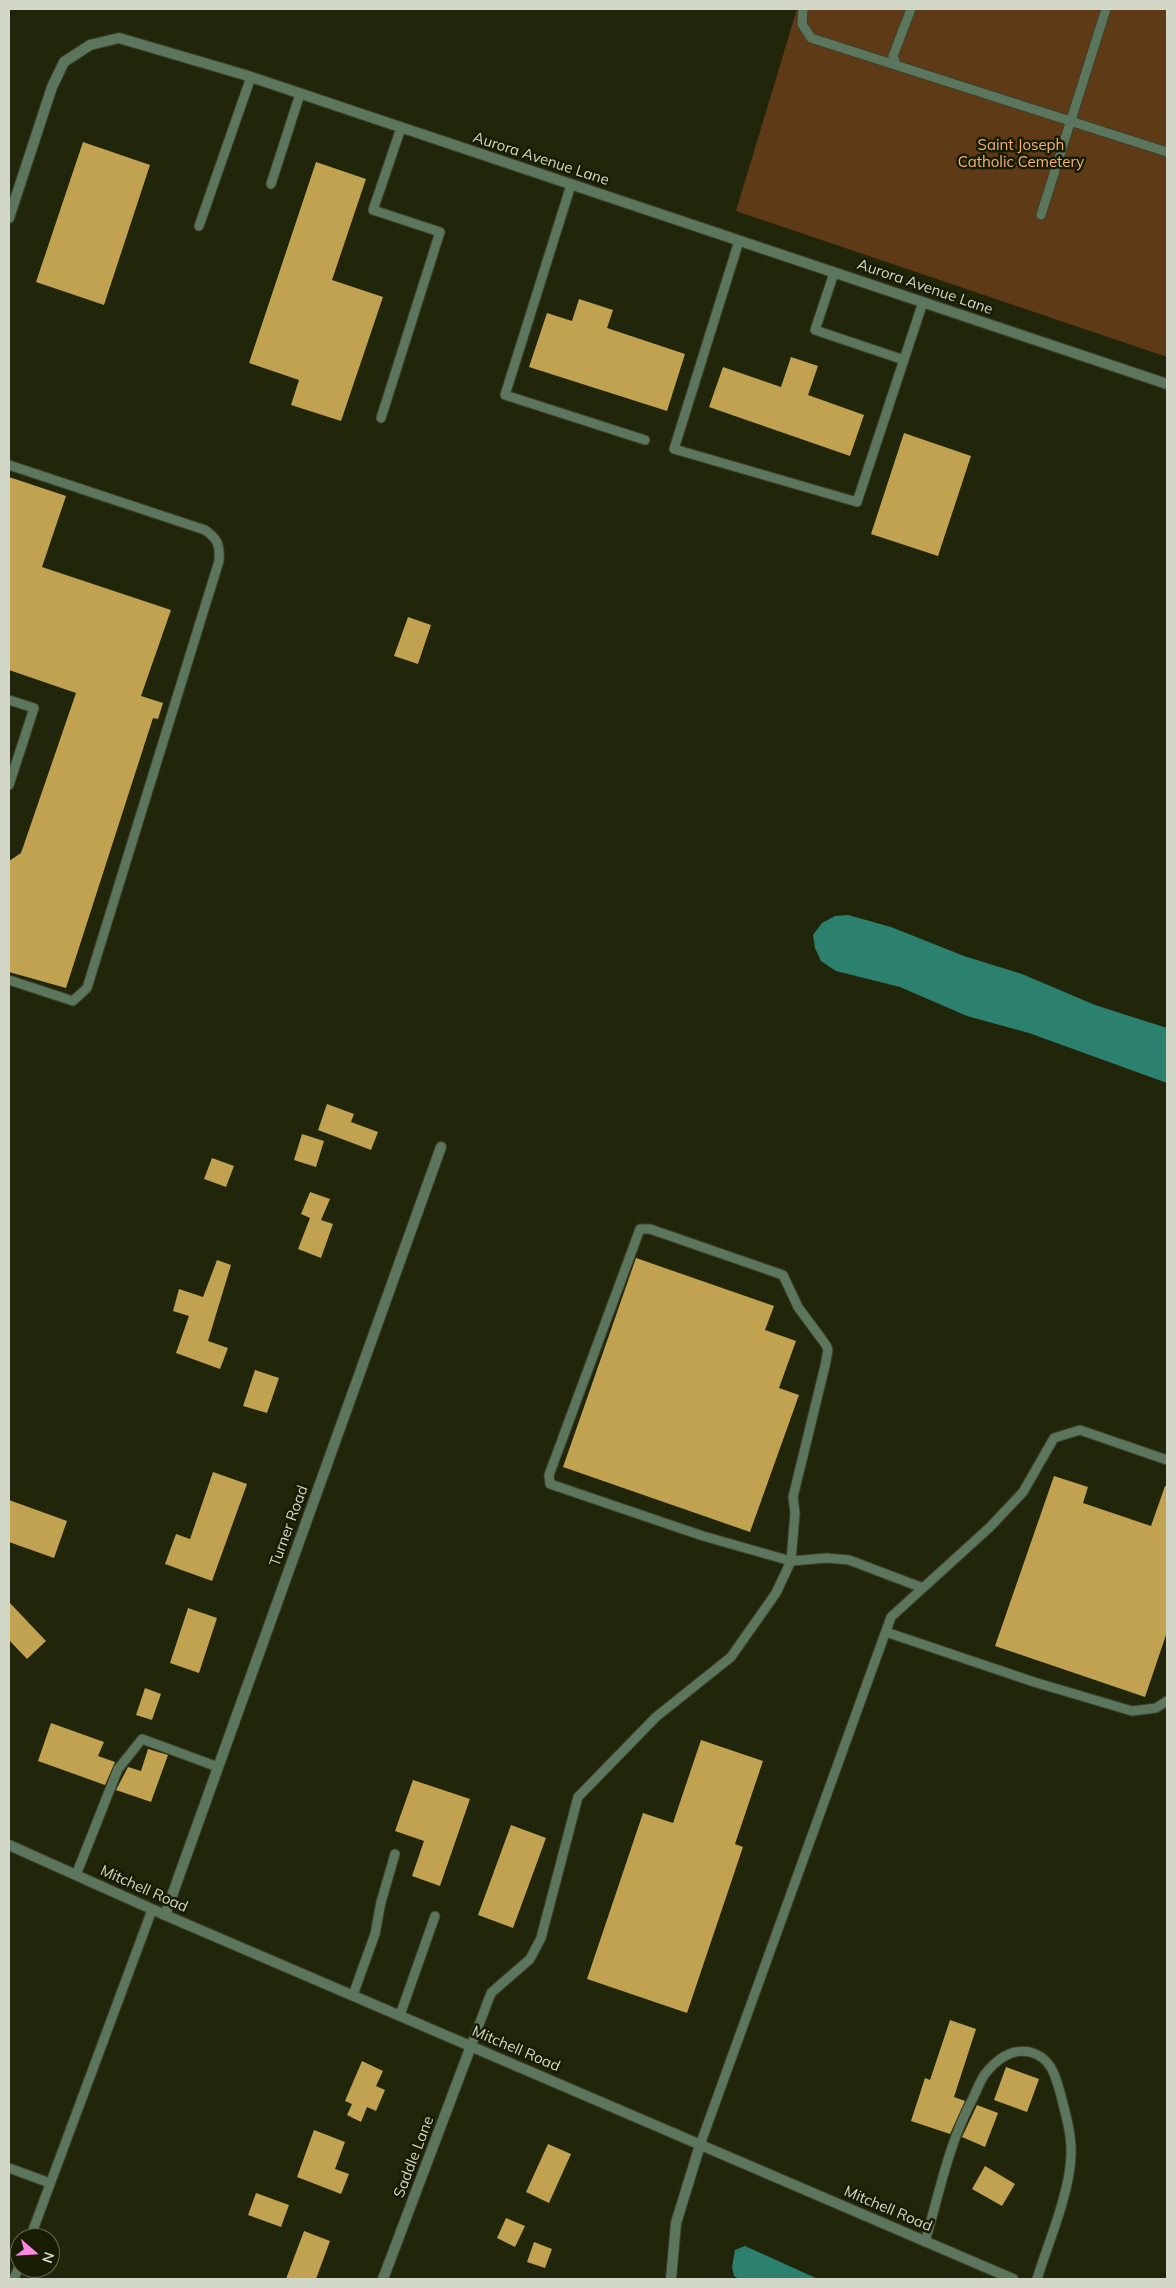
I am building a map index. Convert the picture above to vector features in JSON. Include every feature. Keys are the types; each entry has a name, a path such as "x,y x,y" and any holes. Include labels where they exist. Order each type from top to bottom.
{"street":[{"name":"Aurora Avenue Lane","path":"9,218 52,88 64,62 90,45 119,38 251,77 1167,384"},
{"name":"Turner Road","path":"165,1915 441,1147"},
{"name":"Mitchell Road","path":"9,1845 152,1910 1012,2279"},
{"name":"Saddle Lane","path":"383,2279 471,2046"},
{"path":"671,2279 676,2223 700,2145"}],"lane":[{"path":"803,9 802,24 812,38 1167,152"},
{"path":"896,64 893,56 911,9"},
{"path":"1041,215 1106,9"},
{"path":"199,226 251,77"},
{"path":"271,184 300,94"},
{"path":"381,418 440,232 373,210 401,128"},
{"path":"571,185 505,395 645,440"},
{"path":"738,241 674,449 857,502 923,302"},
{"path":"834,272 815,330 904,360"},
{"path":"9,465 205,530 217,539 220,548 216,570 87,988 74,1002 9,980"},
{"path":"9,700 34,708 9,785"},
{"path":"471,2046 491,1993 530,1959 541,1938 578,1797 656,1717 731,1657 776,1593 791,1561 795,1513 793,1497 825,1366 828,1350 826,1345 798,1307 783,1275 660,1232 640,1229 549,1475 550,1484 703,1536 791,1561 827,1558 849,1560 923,1588"},
{"path":"700,2145 892,1618 990,1527 1023,1492 1054,1438 1080,1430 1167,1460"},
{"path":"886,1632 1034,1682 1132,1711 1156,1708 1167,1701"},
{"path":"76,1875 118,1769 142,1739 218,1767"},
{"path":"353,1995 375,1934 381,1902 395,1854"},
{"path":"34,2228 152,1910"},
{"path":"400,2015 435,1916"},
{"path":"925,2242 947,2156 963,2116 985,2075 999,2060 1009,2053 1025,2051 1038,2054 1053,2068 1066,2115 1071,2156 1066,2188 1037,2279"},
{"path":"9,2168 50,2183"}],"green space":[{"name":"Saint Joseph Catholic Cemetery","path":"797,9 1167,9 1167,357 736,211"}],"water":[{"path":"848,915 891,927 964,956 1022,974 1095,1005 1167,1028 1167,1083 1029,1033 967,1016 900,987 836,971 821,961 815,948 813,935 822,923 835,916"},
{"path":"745,2246 818,2279 739,2279 734,2276 732,2267 735,2250"}],"building":[{"path":"83,142 150,165 104,305 36,282"},
{"path":"316,162 366,179 332,280 383,297 341,421 291,405 299,380 249,363"},
{"path":"579,299 613,310 607,328 685,354 667,411 529,367 547,313 572,321"},
{"path":"791,357 818,366 808,395 864,415 850,456 709,407 723,367 781,387"},
{"path":"904,433 971,456 938,556 871,534"},
{"path":"9,477 66,496 42,567 171,610 141,696 163,703 158,719 153,718 66,988 9,972 9,861 21,853 76,693 9,670"},
{"path":"408,617 431,625 418,664 394,656"},
{"path":"327,1104 354,1114 351,1122 378,1132 371,1150 318,1130"},
{"path":"302,1134 324,1141 316,1167 294,1160"},
{"path":"212,1158 234,1166 226,1187 204,1179"},
{"path":"310,1192 330,1199 321,1220 333,1224 321,1258 298,1249 310,1218 301,1214"},
{"path":"636,1258 774,1306 765,1330 796,1341 779,1388 799,1395 750,1532 563,1467"},
{"path":"217,1260 231,1265 208,1341 228,1348 220,1369 176,1353 189,1316 173,1311 179,1289 203,1297"},
{"path":"255,1370 279,1378 267,1413 243,1406"},
{"path":"213,1472 247,1484 212,1581 165,1564 176,1534 190,1539"},
{"path":"1054,1476 1088,1487 1083,1503 1151,1526 1165,1486 1167,1486 1167,1632 1145,1697 995,1646"},
{"path":"9,1500 67,1521 54,1558 9,1542"},
{"path":"9,1602 46,1641 27,1659 9,1640"},
{"path":"188,1608 217,1618 199,1673 170,1663"},
{"path":"145,1688 161,1694 152,1720 136,1715"},
{"path":"51,1723 104,1742 98,1756 115,1762 105,1785 38,1761"},
{"path":"701,1740 763,1761 735,1844 743,1847 687,2013 587,1979 643,1813 673,1823"},
{"path":"148,1749 168,1755 151,1802 116,1790 128,1767 141,1771"},
{"path":"413,1780 470,1799 440,1886 412,1876 424,1841 395,1831"},
{"path":"511,1825 546,1838 513,1928 478,1915"},
{"path":"950,2020 976,2029 954,2097 965,2101 950,2134 911,2121 925,2078 930,2080"},
{"path":"362,2061 383,2071 376,2086 385,2090 376,2111 367,2107 361,2122 347,2115 352,2104 345,2101"},
{"path":"1006,2067 1039,2079 1027,2112 994,2100"},
{"path":"977,2105 998,2113 985,2147 962,2137"},
{"path":"314,2130 345,2142 335,2169 349,2174 341,2194 297,2177"},
{"path":"548,2144 571,2154 549,2203 526,2192"},
{"path":"985,2166 1015,2184 1002,2206 972,2189"},
{"path":"256,2193 289,2205 281,2227 248,2215"},
{"path":"506,2218 525,2226 515,2247 497,2238"},
{"path":"304,2231 330,2241 316,2279 286,2279"},
{"path":"534,2242 552,2249 545,2268 527,2262"}]}
